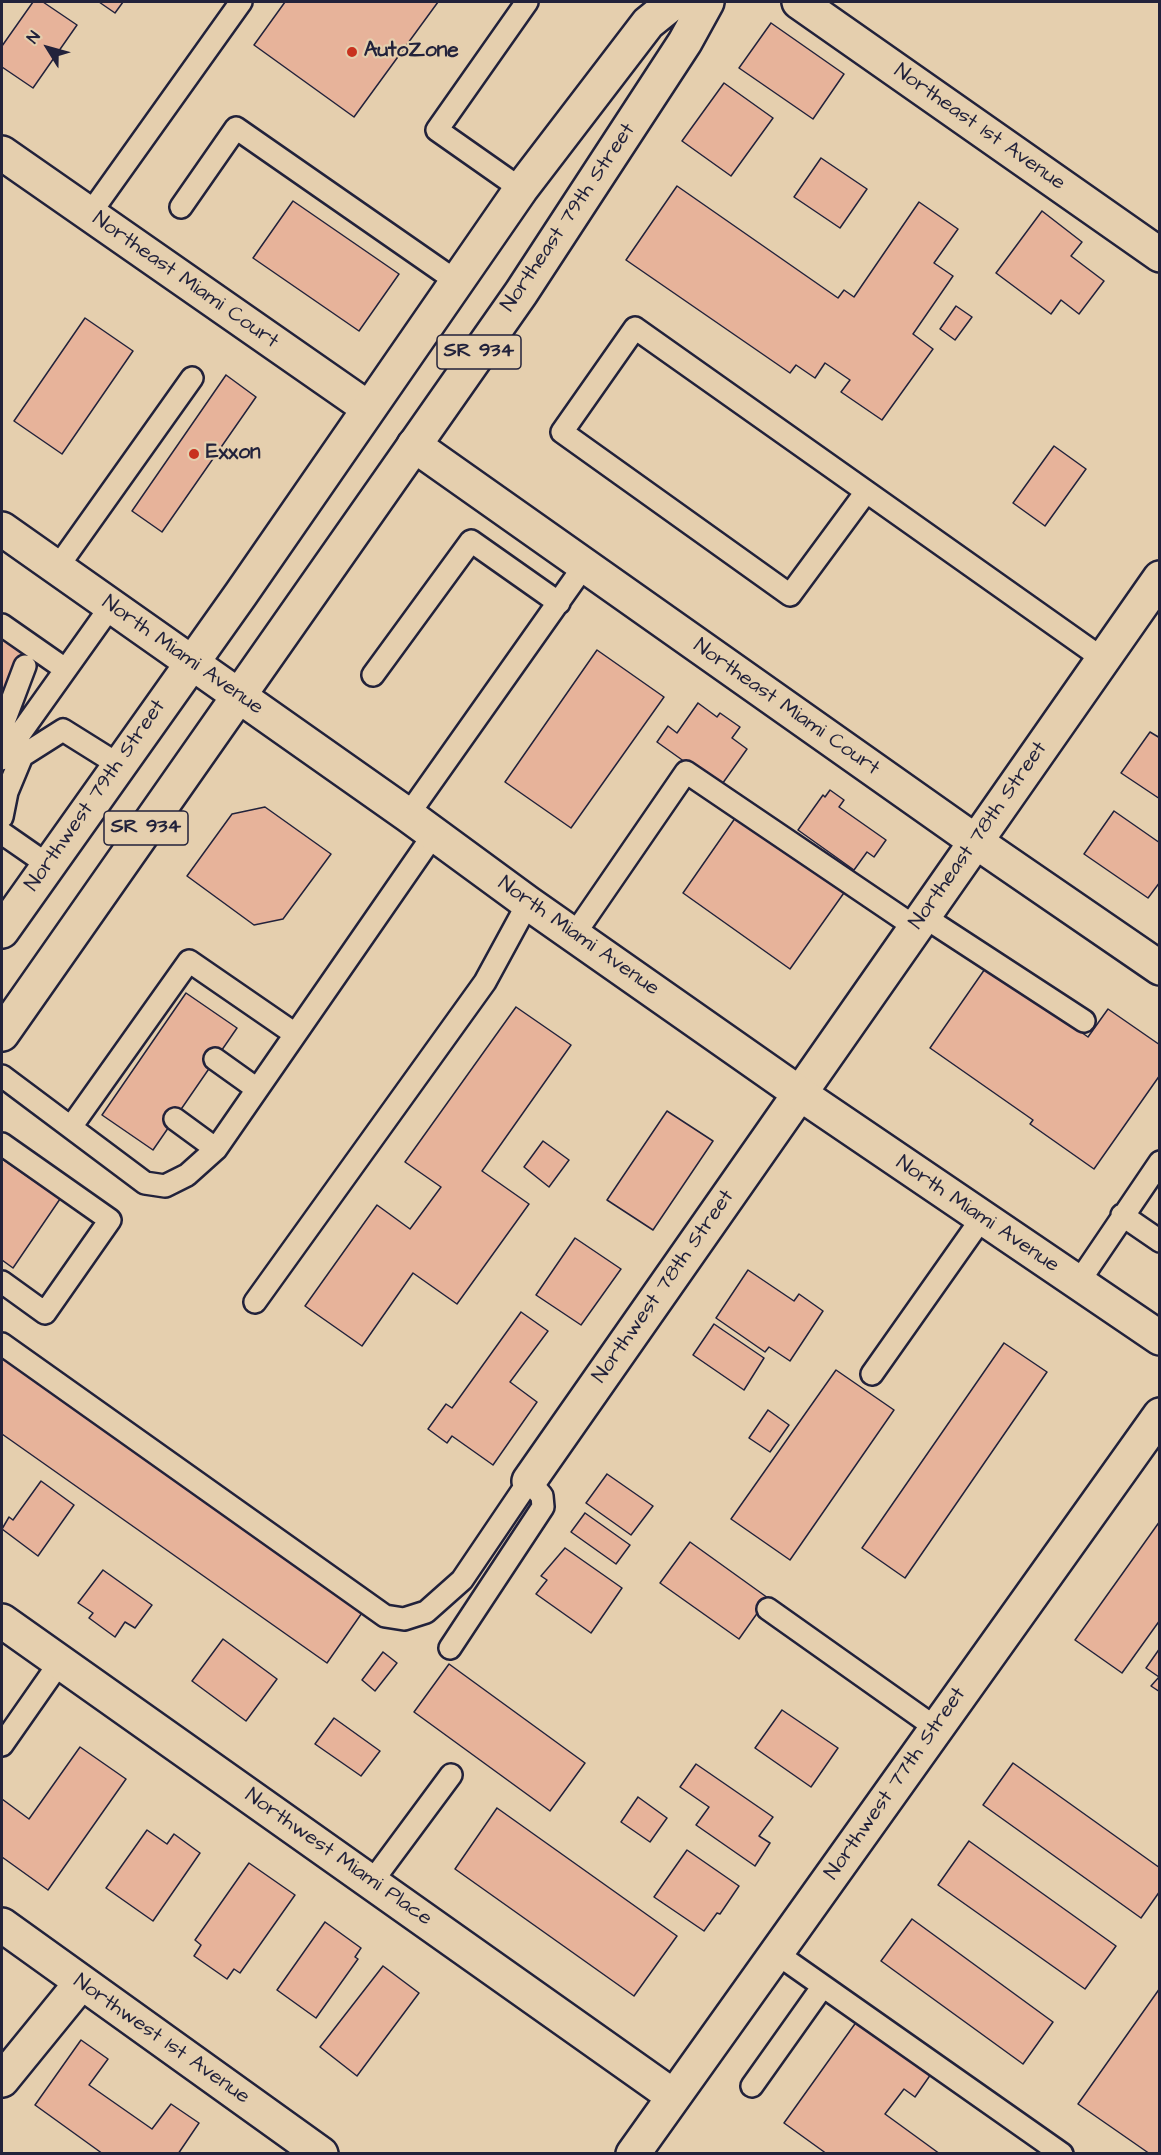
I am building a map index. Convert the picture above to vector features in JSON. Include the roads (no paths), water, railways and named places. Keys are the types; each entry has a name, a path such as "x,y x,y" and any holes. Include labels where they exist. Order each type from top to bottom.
{"street":[{"path":"191,662 241,594 521,189 648,23 674,2"},
{"name":"Northeast 79th Street","path":"239,695 514,302 685,42 707,2"},
{"name":"Northeast 1st Avenue","path":"799,2 1160,255"},
{"name":"Northeast Miami Court","path":"2,153 368,408"},
{"name":"Northeast Miami Court","path":"414,445 975,841 1160,968"},
{"name":"North Miami Avenue","path":"2,529 408,814 528,903 799,1093 1160,1338"},
{"name":"Northeast 78th Street","path":"799,1093 1160,578"},
{"name":"Northwest 79th Street","path":"2,931 191,662"},
{"name":"SR 934","path":"2,1034 239,695"},
{"name":"Northwest 78th Street","path":"529,1481 799,1093"},
{"name":"Northwest 77th Street","path":"639,2151 674,2096 1160,1414"},
{"name":"Northwest Miami Place","path":"2,1621 674,2096"},
{"name":"Northwest 1st Avenue","path":"2,1925 321,2154"},
{"path":"2,2080 81,1983"}],"lane":[{"path":"89,215 241,2"},
{"path":"521,189 437,130 527,2"},
{"path":"182,207 236,128 456,281"},
{"path":"866,492 790,595 562,432 635,328 1103,659"},
{"path":"57,568 192,378"},
{"path":"373,675 471,541 559,603"},
{"path":"408,814 584,566"},
{"path":"2,817 7,792 9,751 111,606"},
{"path":"2,625 65,669"},
{"path":"2,727 25,666"},
{"path":"2,717 6,693"},
{"path":"9,751 63,730 118,765"},
{"path":"574,935 686,772 919,921 1083,1021"},
{"path":"2,833 48,865"},
{"path":"2,1076 145,1183 165,1186 187,1175 216,1149 434,834"},
{"path":"255,1302 485,982 528,903"},
{"path":"71,1128 116,1078 159,1018 189,961 295,1034"},
{"path":"215,1059 256,1089"},
{"path":"175,1119 216,1149"},
{"path":"2,1144 110,1220 45,1313 2,1282"},
{"path":"1078,1283 1160,1162"},
{"path":"1122,1215 1160,1241"},
{"path":"872,1374 982,1218"},
{"path":"2,1344 386,1616 404,1619 426,1612 462,1580 529,1481 542,1497 543,1507 450,1648"},
{"path":"768,1609 936,1728"},
{"path":"2,1745 60,1662"},
{"path":"372,1882 450,1774"},
{"path":"776,1953 1062,2154"},
{"path":"752,2086 823,1986"}],"place":[{"name":"AutoZone","path":"352,52"},
{"name":"Exxon","path":"194,454"}]}
